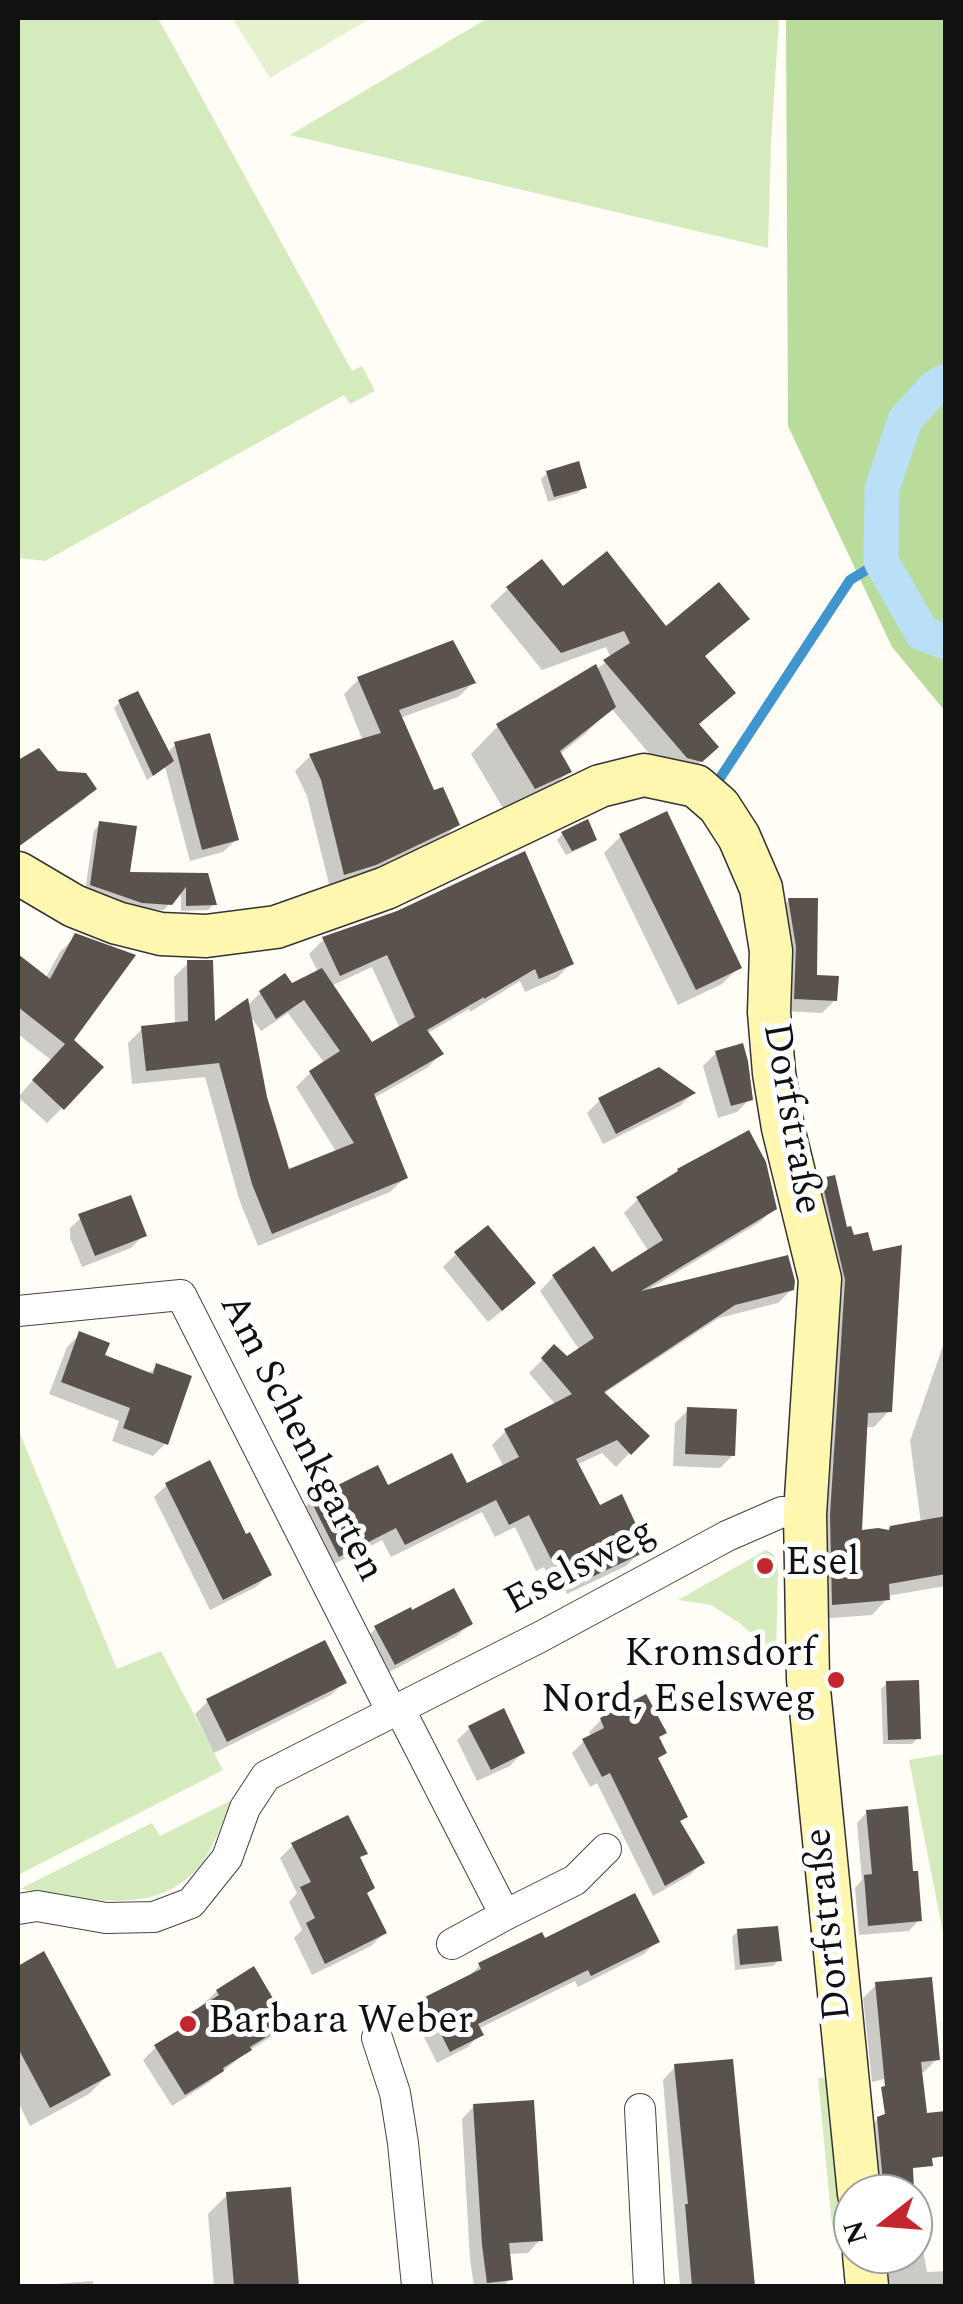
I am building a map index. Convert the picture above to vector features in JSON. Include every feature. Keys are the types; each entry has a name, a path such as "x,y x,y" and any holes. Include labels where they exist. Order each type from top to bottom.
{"street":[{"name":"Dorfstraße","path":"18,872 74,906 117,923 161,934 206,936 276,928 386,888 600,786 644,775 696,786 719,806 739,837 760,888 771,951 768,1012 774,1073 783,1128 820,1279 805,1514 808,1679 857,2174"},
{"name":"Am Schenkgarten","path":"18,1310 182,1295 395,1710"},
{"name":"Eselsweg","path":"18,1909 38,1906 106,1918 154,1917 191,1903 228,1858 245,1808 266,1776 542,1636 727,1536 782,1512 805,1514"},
{"path":"395,1710 505,1915"},
{"path":"452,1944 575,1880 606,1850"},
{"path":"377,2038 395,2094 403,2143 417,2286"},
{"path":"640,2108 648,2286"}],"green space":[{"path":"18,18 158,18 352,371 362,366 375,391 350,404 344,395 45,561 18,558"},
{"path":"232,18 371,18 270,78"},
{"path":"488,18 779,18 768,248 290,135"},
{"path":"786,18 945,18 945,711 892,647 788,426"},
{"path":"18,1429 117,1669 161,1651 223,1770 18,1875"},
{"path":"766,1550 773,1554 778,1566 776,1657 741,1624 711,1605 678,1600"},
{"path":"946,1754 945,1943 909,1760"},
{"path":"232,1800 202,1863 184,1881 163,1893 118,1901 20,1889 152,1823 160,1836"},
{"path":"832,2077 841,2174 833,2174 833,2226 832,2226 818,2078"}],"building":[{"path":"579,461 587,488 554,497 546,471"},
{"path":"607,551 666,626 719,582 750,619 705,656 736,693 699,724 719,747 702,762 687,758 603,660 630,643 624,631 561,653 506,587 542,559 563,586"},
{"path":"453,640 476,683 399,710 434,790 443,787 460,825 376,865 344,875 321,780 309,754 381,733 357,677"},
{"path":"596,664 616,707 560,751 572,772 535,789 496,724"},
{"path":"138,691 174,761 153,776 118,700"},
{"path":"210,733 239,840 202,850 174,742"},
{"path":"39,748 58,771 86,773 97,789 18,847 18,760"},
{"path":"667,811 742,968 696,990 619,834"},
{"path":"588,819 597,840 572,851 561,832"},
{"path":"99,821 137,826 130,872 208,873 217,905 186,906 186,887 172,905 142,903 90,885"},
{"path":"525,851 574,964 539,979 535,969 427,1030 444,1054 374,1094 408,1178 272,1234 252,1184 219,1063 146,1071 141,1026 188,1021 187,960 213,960 215,1021 248,998 267,1097 289,1169 354,1143 309,1071 340,1051 304,1000 276,1019 259,991 285,973 292,983 322,968 372,1042 415,1017 387,955 340,976 322,937 397,911"},
{"path":"788,898 818,898 817,975 839,976 837,1001 794,999 796,947"},
{"path":"75,933 136,955 74,1040 104,1067 64,1110 32,1080 65,1044 18,1007 18,954 50,979"},
{"path":"743,1043 753,1100 731,1106 715,1051"},
{"path":"659,1067 696,1093 616,1134 598,1098"},
{"path":"749,1130 766,1162 777,1209 641,1291 788,1255 794,1290 735,1305 604,1392 650,1436 631,1455 617,1440 576,1459 600,1505 622,1494 639,1531 634,1534 643,1553 581,1582 575,1571 568,1575 558,1555 551,1559 529,1515 509,1525 496,1500 405,1545 396,1528 339,1557 310,1499 378,1465 388,1485 452,1453 467,1483 519,1457 504,1429 572,1394 541,1358 554,1344 567,1356 594,1338 552,1275 594,1246 612,1272 663,1240 636,1197 677,1169"},
{"path":"835,1175 847,1227 851,1226 854,1235 868,1232 873,1251 902,1245 892,1412 868,1413 862,1530 889,1530 890,1526 946,1516 946,1574 889,1584 890,1600 832,1605 830,1515 845,1280 821,1178"},
{"path":"131,1195 147,1236 95,1256 78,1214"},
{"path":"488,1225 536,1283 502,1311 454,1252"},
{"path":"79,1331 110,1343 105,1355 153,1374 156,1363 192,1376 168,1445 123,1428 130,1408 61,1382"},
{"path":"687,1407 737,1409 735,1456 685,1454"},
{"path":"210,1460 246,1534 250,1532 272,1575 223,1600 165,1483"},
{"path":"454,1588 473,1624 395,1665 374,1626"},
{"path":"325,1640 347,1683 227,1742 206,1699"},
{"path":"919,1680 921,1739 888,1740 886,1681"},
{"path":"646,1694 667,1733 659,1737 667,1753 658,1758 688,1817 680,1821 705,1863 665,1886 610,1773 602,1777 582,1739 604,1728 600,1718"},
{"path":"504,1708 525,1753 491,1770 468,1726"},
{"path":"908,1806 922,1921 868,1926 864,1875 872,1874 866,1810"},
{"path":"348,1815 368,1854 360,1857 375,1888 367,1893 387,1933 325,1964 306,1923 315,1918 300,1887 311,1882 291,1843"},
{"path":"635,1893 660,1942 591,1976 588,1970 478,2024 484,2035 450,2052 423,1998 481,1969 478,1963 542,1932 545,1938"},
{"path":"778,1926 782,1961 740,1965 737,1929"},
{"path":"44,1951 111,2075 50,2108 18,2048 18,1966"},
{"path":"254,1966 288,2024 185,2095 154,2045 194,2021 190,2013 219,1995 216,1990"},
{"path":"932,1977 940,2060 921,2062 927,2113 946,2111 946,2156 932,2158 933,2166 913,2168 913,2174 882,2174 877,2117 885,2114 881,2087 885,2086 875,1982"},
{"path":"733,2059 755,2286 692,2286 674,2064"},
{"path":"534,2100 543,2241 509,2243 513,2280 487,2283 473,2104"},
{"path":"291,2187 299,2286 234,2286 226,2192"}],"waterway":[{"path":"946,381 934,388 905,420 882,489 881,561 922,633 946,642"},
{"path":"720,778 850,580 881,561"}],"place":[{"name":"Esel","path":"765,1566"},
{"name":"Kromsdorf Nord, Eselsweg","path":"836,1680"},
{"name":"Barbara Weber","path":"188,2024"}]}
